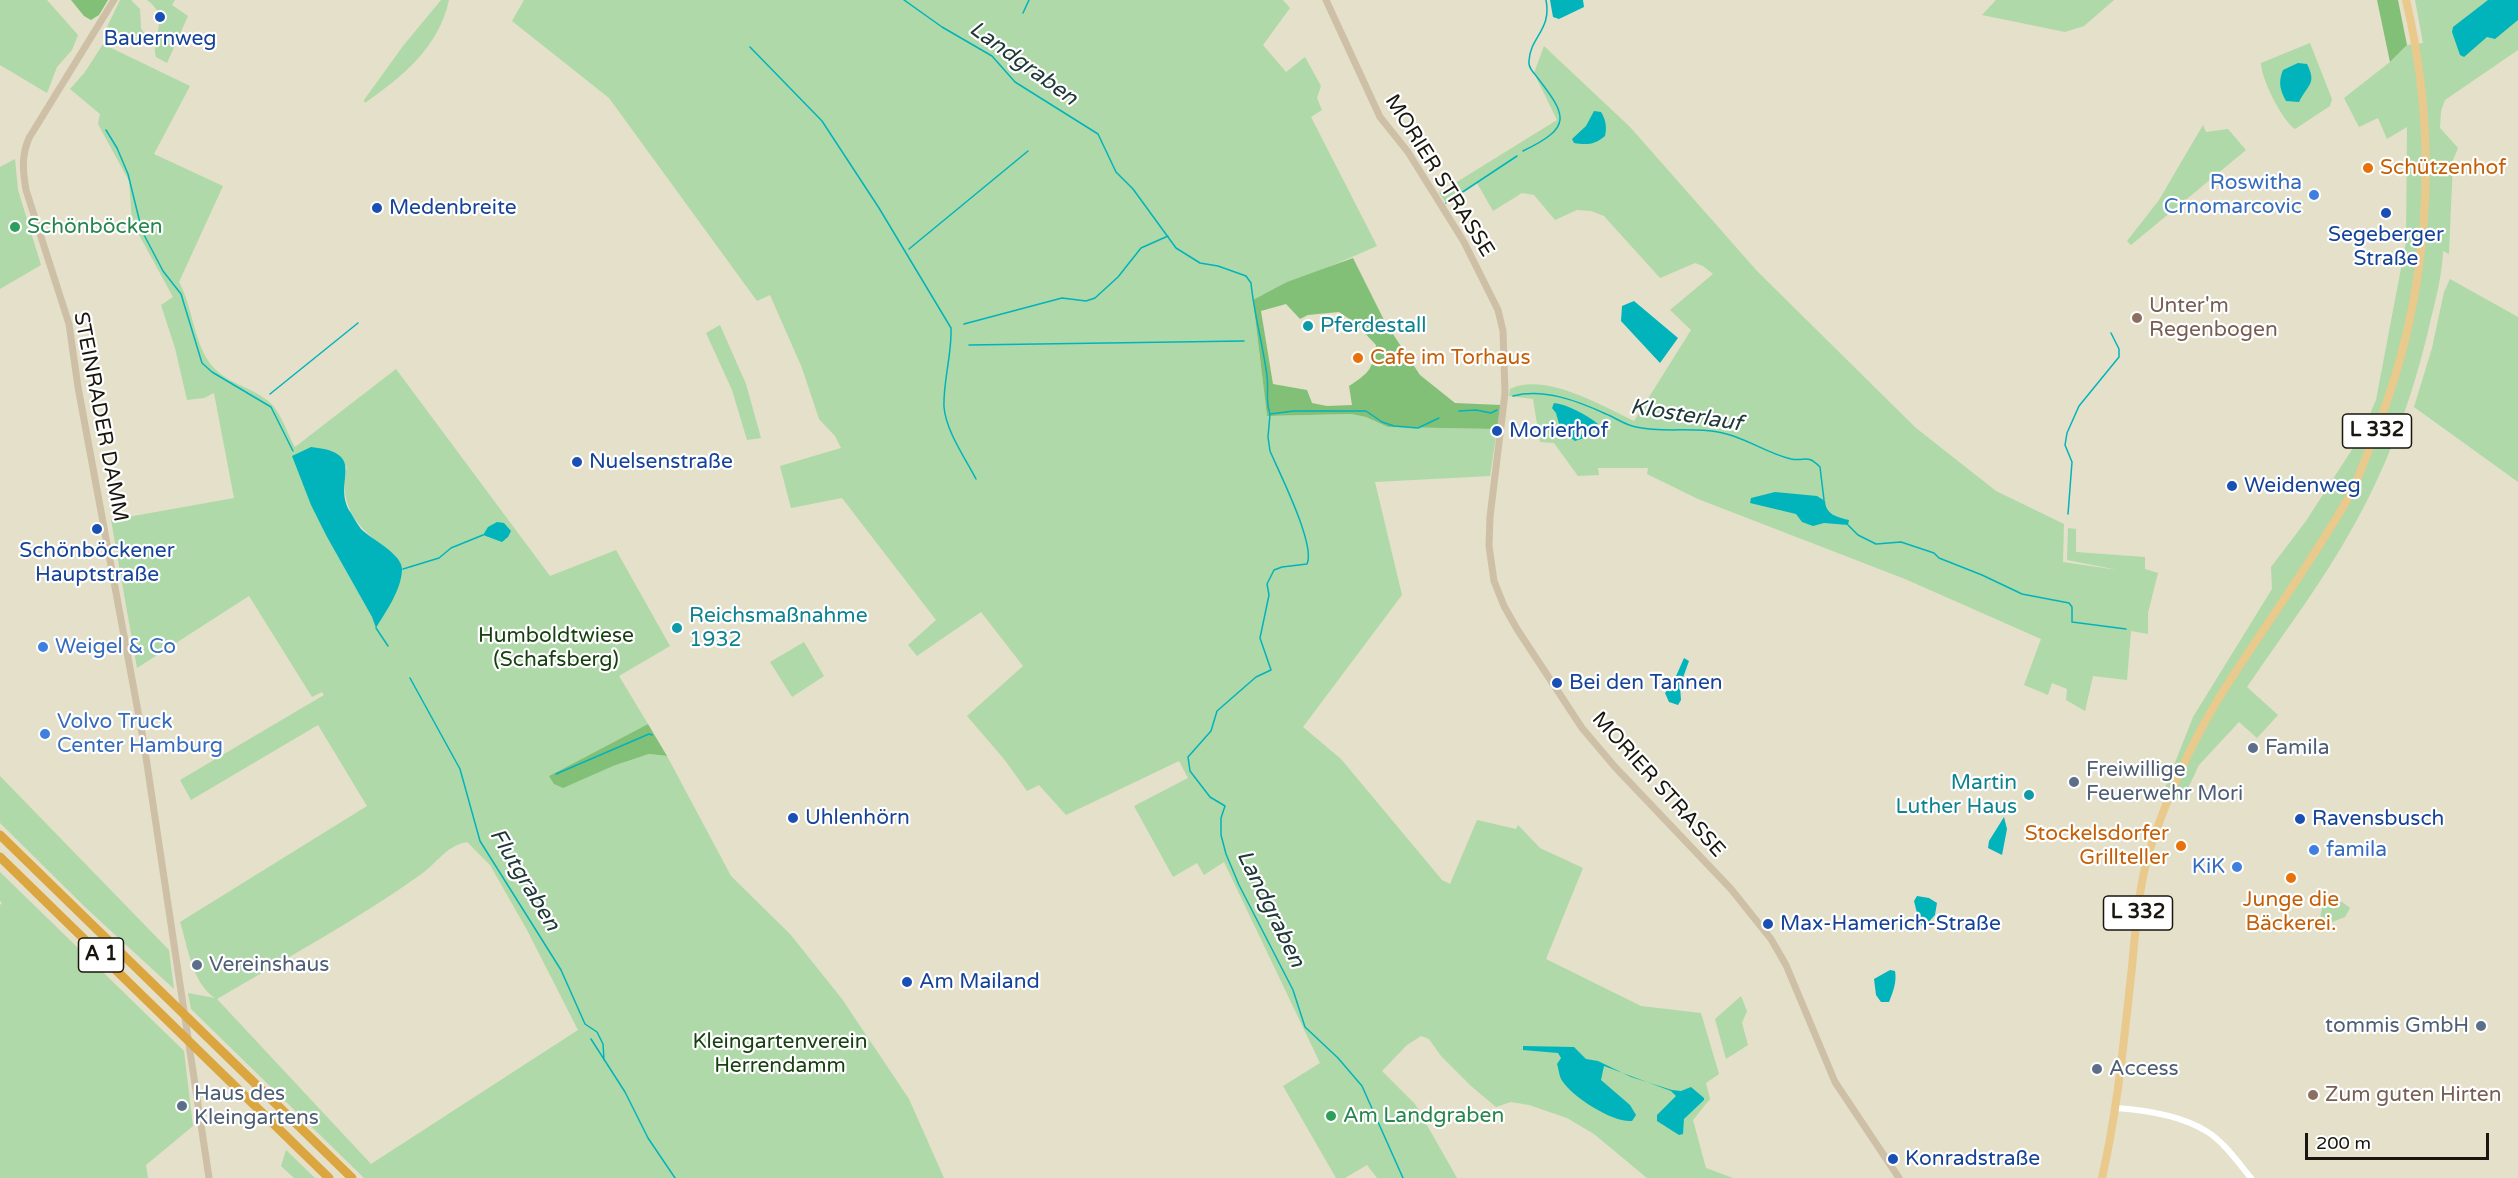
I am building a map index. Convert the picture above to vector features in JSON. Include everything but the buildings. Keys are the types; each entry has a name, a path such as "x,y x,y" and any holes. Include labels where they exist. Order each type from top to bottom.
{"highway":[{"name":"A 1","path":"0,836 352,1178"},
{"name":"A 1","path":"0,857 329,1178"}],"main road":[{"name":"STEINRADER DAMM","path":"114,0 28,138 22,169 26,190 69,324 78,387 158,830 181,975 194,1087 210,1178"},
{"name":"MORIER STRASSE","path":"1326,0 1380,117 1408,152 1464,242 1498,310 1503,331 1506,393 1490,517 1489,546 1494,580 1504,606 1582,728 1731,889 1771,939 1786,965 1835,1082 1899,1178"},
{"name":"L 332","path":"2102,1178 2116,1108 2136,925 2146,863 2153,838 2179,777 2216,703 2348,499 2396,377 2420,269 2426,160 2419,64 2406,0"}],"street":[{"path":"2116,1108 2132,1109 2172,1119 2206,1131 2251,1178"}],"green space":[{"path":"0,0 47,0 78,35 72,50 57,67 47,93 0,65"},
{"path":"71,0 108,0 99,15 91,20 84,16"},
{"path":"120,0 131,0 140,9 141,28 146,37 130,45 116,38 107,27"},
{"path":"147,0 175,0 172,5 188,16 167,63 156,57 158,13"},
{"path":"441,0 449,0 444,17 428,46 392,83 365,103 364,100 403,46"},
{"path":"524,0 1283,0 1290,8 1263,45 1286,72 1305,57 1321,86 1317,98 1322,110 1311,117 1377,246 1253,300 1267,416 1351,414 1366,417 1388,427 1497,429 1490,476 1375,482 1402,595 1303,727 1341,759 1442,880 1450,884 1477,820 1516,829 1518,825 1540,848 1583,868 1546,959 1641,1006 1701,1013 1719,1074 1706,1083 1710,1099 1693,1120 1706,1168 1733,1178 1647,1178 1594,1134 1567,1118 1529,1105 1511,1102 1496,1107 1441,1056 1429,1039 1421,1036 1407,1045 1382,1071 1415,1104 1457,1178 1377,1178 1367,1165 1345,1178 1336,1178 1283,1086 1320,1063 1224,862 1204,875 1197,863 1173,877 1134,806 1188,778 1179,761 1066,815 1039,785 1027,791 1004,759 967,716 1023,666 981,612 917,656 908,645 936,620 842,498 791,508 780,466 841,448 835,436 819,419 802,368 770,295 757,301 609,98 512,21"},
{"path":"1996,0 2114,0 2084,26 2065,32 1982,15"},
{"path":"2377,0 2398,0 2407,45 2390,62"},
{"path":"2415,0 2518,0 2518,50 2445,100 2441,111 2440,128 2458,148 2453,160 2449,254 2443,251 2438,289 2423,353 2398,430 2366,503 2328,568 2247,687 2278,715 2257,738 2239,722 2199,765 2182,801 2163,793 2193,717 2272,589 2271,567 2306,521 2360,437 2376,400 2406,242 2407,127 2387,139 2378,118 2359,127 2344,98 2390,62 2407,45 2423,43"},
{"path":"2310,43 2332,99 2330,106 2295,129 2273,99 2264,79 2261,63"},
{"path":"103,44 190,86 154,154 223,186 179,282 202,348 213,367 225,377 267,400 280,416 295,447 396,369 550,576 616,550 670,646 619,676 648,724 549,776 613,766 649,754 667,756 731,876 790,934 842,999 909,1099 944,1178 364,1178 191,1009 188,993 215,998 207,991 196,974 180,922 367,806 318,725 191,800 180,780 324,695 322,692 312,697 249,596 137,668 111,520 234,498 214,393 204,398 187,400 175,348 161,305 173,297 132,222 129,181 98,124 100,114 70,89 85,72","holes":["347,466 345,482 349,508 363,529 396,556 376,627 327,537 301,479","467,842 490,865 527,930 578,1030 371,1164 217,999 370,908 420,875 447,851"]},
{"path":"1544,46 1630,127 1757,271 1916,428 1996,491 2064,524 2063,562 2118,570 2067,560 2068,528 2076,529 2076,552 2145,557 2145,569 2158,573 2148,613 2148,634 2131,631 2127,680 2093,676 2085,711 2066,700 2067,689 2052,683 2048,695 2024,685 2041,639 1905,579 1698,499 1647,474 1648,468 1598,468 1599,475 1578,476 1554,443 1540,442 1533,399 1509,396 1510,389 1524,385 1556,388 1590,400 1634,421 1691,330 1670,310 1713,274 1695,263 1660,278 1604,216 1591,211 1577,210 1555,220 1534,195 1522,193 1493,211 1477,183 1446,203 1439,193 1557,120 1534,73"},
{"path":"2203,125 2206,132 2228,129 2246,150 2131,245 2127,241 2159,200"},
{"name":"Schönböcken","path":"15,159 18,190 41,265 0,289 0,167"},
{"path":"1353,258 1385,322 1420,375 1455,403 1501,405 1497,429 1388,427 1366,417 1351,414 1267,416 1253,300 1287,282","holes":["1286,304 1300,319 1308,315 1339,312 1355,323 1376,345 1369,370 1349,386 1352,405 1327,406 1312,403 1307,390 1273,384 1261,311"]},
{"path":"2450,279 2518,317 2518,482 2414,407 2432,348 2444,292"},
{"path":"720,325 746,384 761,438 747,440 732,390 706,333"},
{"path":"804,642 824,676 792,697 770,662"},
{"path":"648,724 667,756 649,754 613,766 563,788 554,784 549,776"},
{"path":"0,776 169,950 174,989 86,908 0,823"},
{"path":"0,872 184,1051 193,1126 146,1165 148,1178 0,1178 0,905 2,903 0,901"},
{"path":"2331,901 2342,902 2350,908 2345,917 2327,924 2319,922 2323,904"},
{"path":"1741,996 1747,1011 1742,1023 1748,1045 1726,1059 1715,1019"},
{"path":"286,1150 315,1178 294,1178 281,1166"}],"water":[{"path":"1550,0 1583,0 1584,7 1559,19 1553,17"},
{"path":"2488,0 2518,0 2518,20 2495,39 2487,37 2464,57 2460,55 2452,32 2453,27"},
{"path":"2298,63 2307,64 2311,76 2310,84 2299,102 2286,101 2280,86 2281,74 2283,70"},
{"path":"1594,111 1601,112 1604,118 1605,136 1590,144 1574,143 1572,139 1586,126"},
{"path":"1634,301 1678,338 1660,363 1621,321 1622,306"},
{"path":"1554,403 1578,411 1598,424 1593,431 1582,425 1578,430 1584,438 1575,441 1561,431 1556,413 1552,408"},
{"path":"311,447 329,450 340,456 346,471 344,491 351,513 361,529 392,553 401,564 399,586 376,628 311,505 292,456"},
{"path":"1775,492 1817,496 1825,501 1830,512 1849,520 1848,525 1824,523 1813,526 1802,522 1796,514 1750,503 1751,498"},
{"path":"497,522 504,523 511,531 502,542 483,535 488,527"},
{"path":"1684,658 1689,661 1680,686 1681,700 1678,705 1669,702 1665,693 1673,683"},
{"path":"2004,817 2007,829 2002,855 1988,848 1989,841"},
{"path":"1917,896 1929,898 1937,903 1935,915 1925,926 1920,925 1914,901"},
{"path":"1890,970 1895,971 1893,991 1889,1002 1881,1002 1876,995 1874,979"},
{"path":"1523,1046 1574,1047 1586,1059 1598,1061 1623,1073 1604,1066 1601,1080 1630,1105 1636,1115 1632,1121 1624,1121 1594,1108 1575,1095 1562,1080 1557,1064 1561,1058 1558,1053 1523,1050"},
{"path":"1648,1082 1672,1090 1681,1091 1691,1087 1704,1098 1684,1119 1683,1134 1679,1135 1657,1121 1657,1115 1676,1096 1671,1091"}],"waterway":[{"name":"Landgraben","path":"904,0 942,27 992,56 1015,82 1098,134 1116,172 1133,189 1176,248 1200,263 1218,266 1246,276 1251,283 1265,364 1270,414"},
{"path":"1023,13 1029,0"},
{"path":"1523,151 1550,135 1560,120 1555,102 1529,63 1530,53 1546,19 1546,0"},
{"path":"750,47 822,121 879,208 951,328 944,397 945,416 976,479"},
{"name":"Flutgraben","path":"106,130 128,174 142,231 163,271 181,294 202,363 212,372 271,407 293,451"},
{"path":"909,249 1028,151"},
{"path":"1446,203 1517,156"},
{"path":"964,324 1062,298 1086,301 1095,298 1118,277 1141,248 1168,236"},
{"path":"270,394 358,323"},
{"path":"2068,514 2072,462 2065,445 2067,433 2079,406 2119,357 2119,349 2111,333"},
{"path":"969,345 1244,341"},
{"name":"Klosterlauf","path":"1513,396 1537,394 1561,397 1632,426 1656,430 1718,432 1737,437 1791,459 1809,459 1820,467 1824,500"},
{"path":"1459,411 1476,410 1491,413 1497,410"},
{"name":"Landgraben","path":"1403,1178 1362,1086 1338,1058 1305,1027 1293,990 1239,885 1226,854 1221,835 1221,818 1225,806 1210,797 1190,771 1188,757 1211,731 1217,711 1256,677 1271,670 1260,638 1269,595 1267,584 1274,570 1307,564 1308,555 1302,525 1270,451 1268,437 1270,414 1294,411 1366,411 1382,422 1394,426 1418,428 1439,418"},
{"name":"Klosterlauf","path":"1848,525 1858,535 1876,544 1901,542 1934,553 1939,558 2022,594 2069,603 2072,607 2072,622 2126,629"},
{"path":"403,569 439,558 451,548 483,535"},
{"name":"Flutgraben","path":"376,628 388,646"},
{"name":"Flutgraben","path":"410,678 460,769 480,841 561,970 585,1024 597,1032 603,1044 604,1060"},
{"path":"556,774 649,734 652,735"},
{"name":"Flutgraben","path":"591,1039 625,1092 648,1138 675,1178"}],"place":[{"name":"Bauernweg","path":"160,17"},
{"name":"Schützenhof","path":"2368,168"},
{"name":"Roswitha Crnomarcovic","path":"2314,195"},
{"name":"Medenbreite","path":"377,208"},
{"name":"Segeberger Straße","path":"2386,213"},
{"name":"Schönböcken","path":"15,227"},
{"name":"Unter'm Regenbogen","path":"2137,318"},
{"name":"Pferdestall","path":"1308,326"},
{"name":"Cafe im Torhaus","path":"1358,358"},
{"name":"Morierhof","path":"1497,431"},
{"name":"Nuelsenstraße","path":"577,462"},
{"name":"Weidenweg","path":"2232,486"},
{"name":"Schönböckener Hauptstraße","path":"97,529"},
{"name":"Reichsmaßnahme 1932","path":"677,628"},
{"name":"Weigel & Co","path":"43,647"},
{"name":"Bei den Tannen","path":"1557,683"},
{"name":"Volvo Truck Center Hamburg","path":"45,734"},
{"name":"Famila","path":"2253,748"},
{"name":"Freiwillige Feuerwehr Mori","path":"2074,782"},
{"name":"Martin Luther Haus","path":"2029,795"},
{"name":"Uhlenhörn","path":"793,818"},
{"name":"Ravensbusch","path":"2300,819"},
{"name":"Stockelsdorfer Grillteller","path":"2181,846"},
{"name":"famila","path":"2314,850"},
{"name":"KiK","path":"2237,867"},
{"name":"Junge die Bäckerei.","path":"2291,878"},
{"name":"Max-Hamerich-Straße","path":"1768,924"},
{"name":"Vereinshaus","path":"197,965"},
{"name":"Am Mailand","path":"907,982"},
{"name":"tommis GmbH","path":"2481,1026"},
{"name":"Access","path":"2097,1069"},
{"name":"Zum guten Hirten","path":"2313,1095"},
{"name":"Haus des Kleingartens","path":"182,1106"},
{"name":"Am Landgraben","path":"1331,1116"},
{"name":"Konradstraße","path":"1893,1159"}],"park label":[{"name":"Humboldtwiese (Schafsberg)","path":"556,648"},
{"name":"Kleingartenverein Herrendamm","path":"780,1054"}]}
